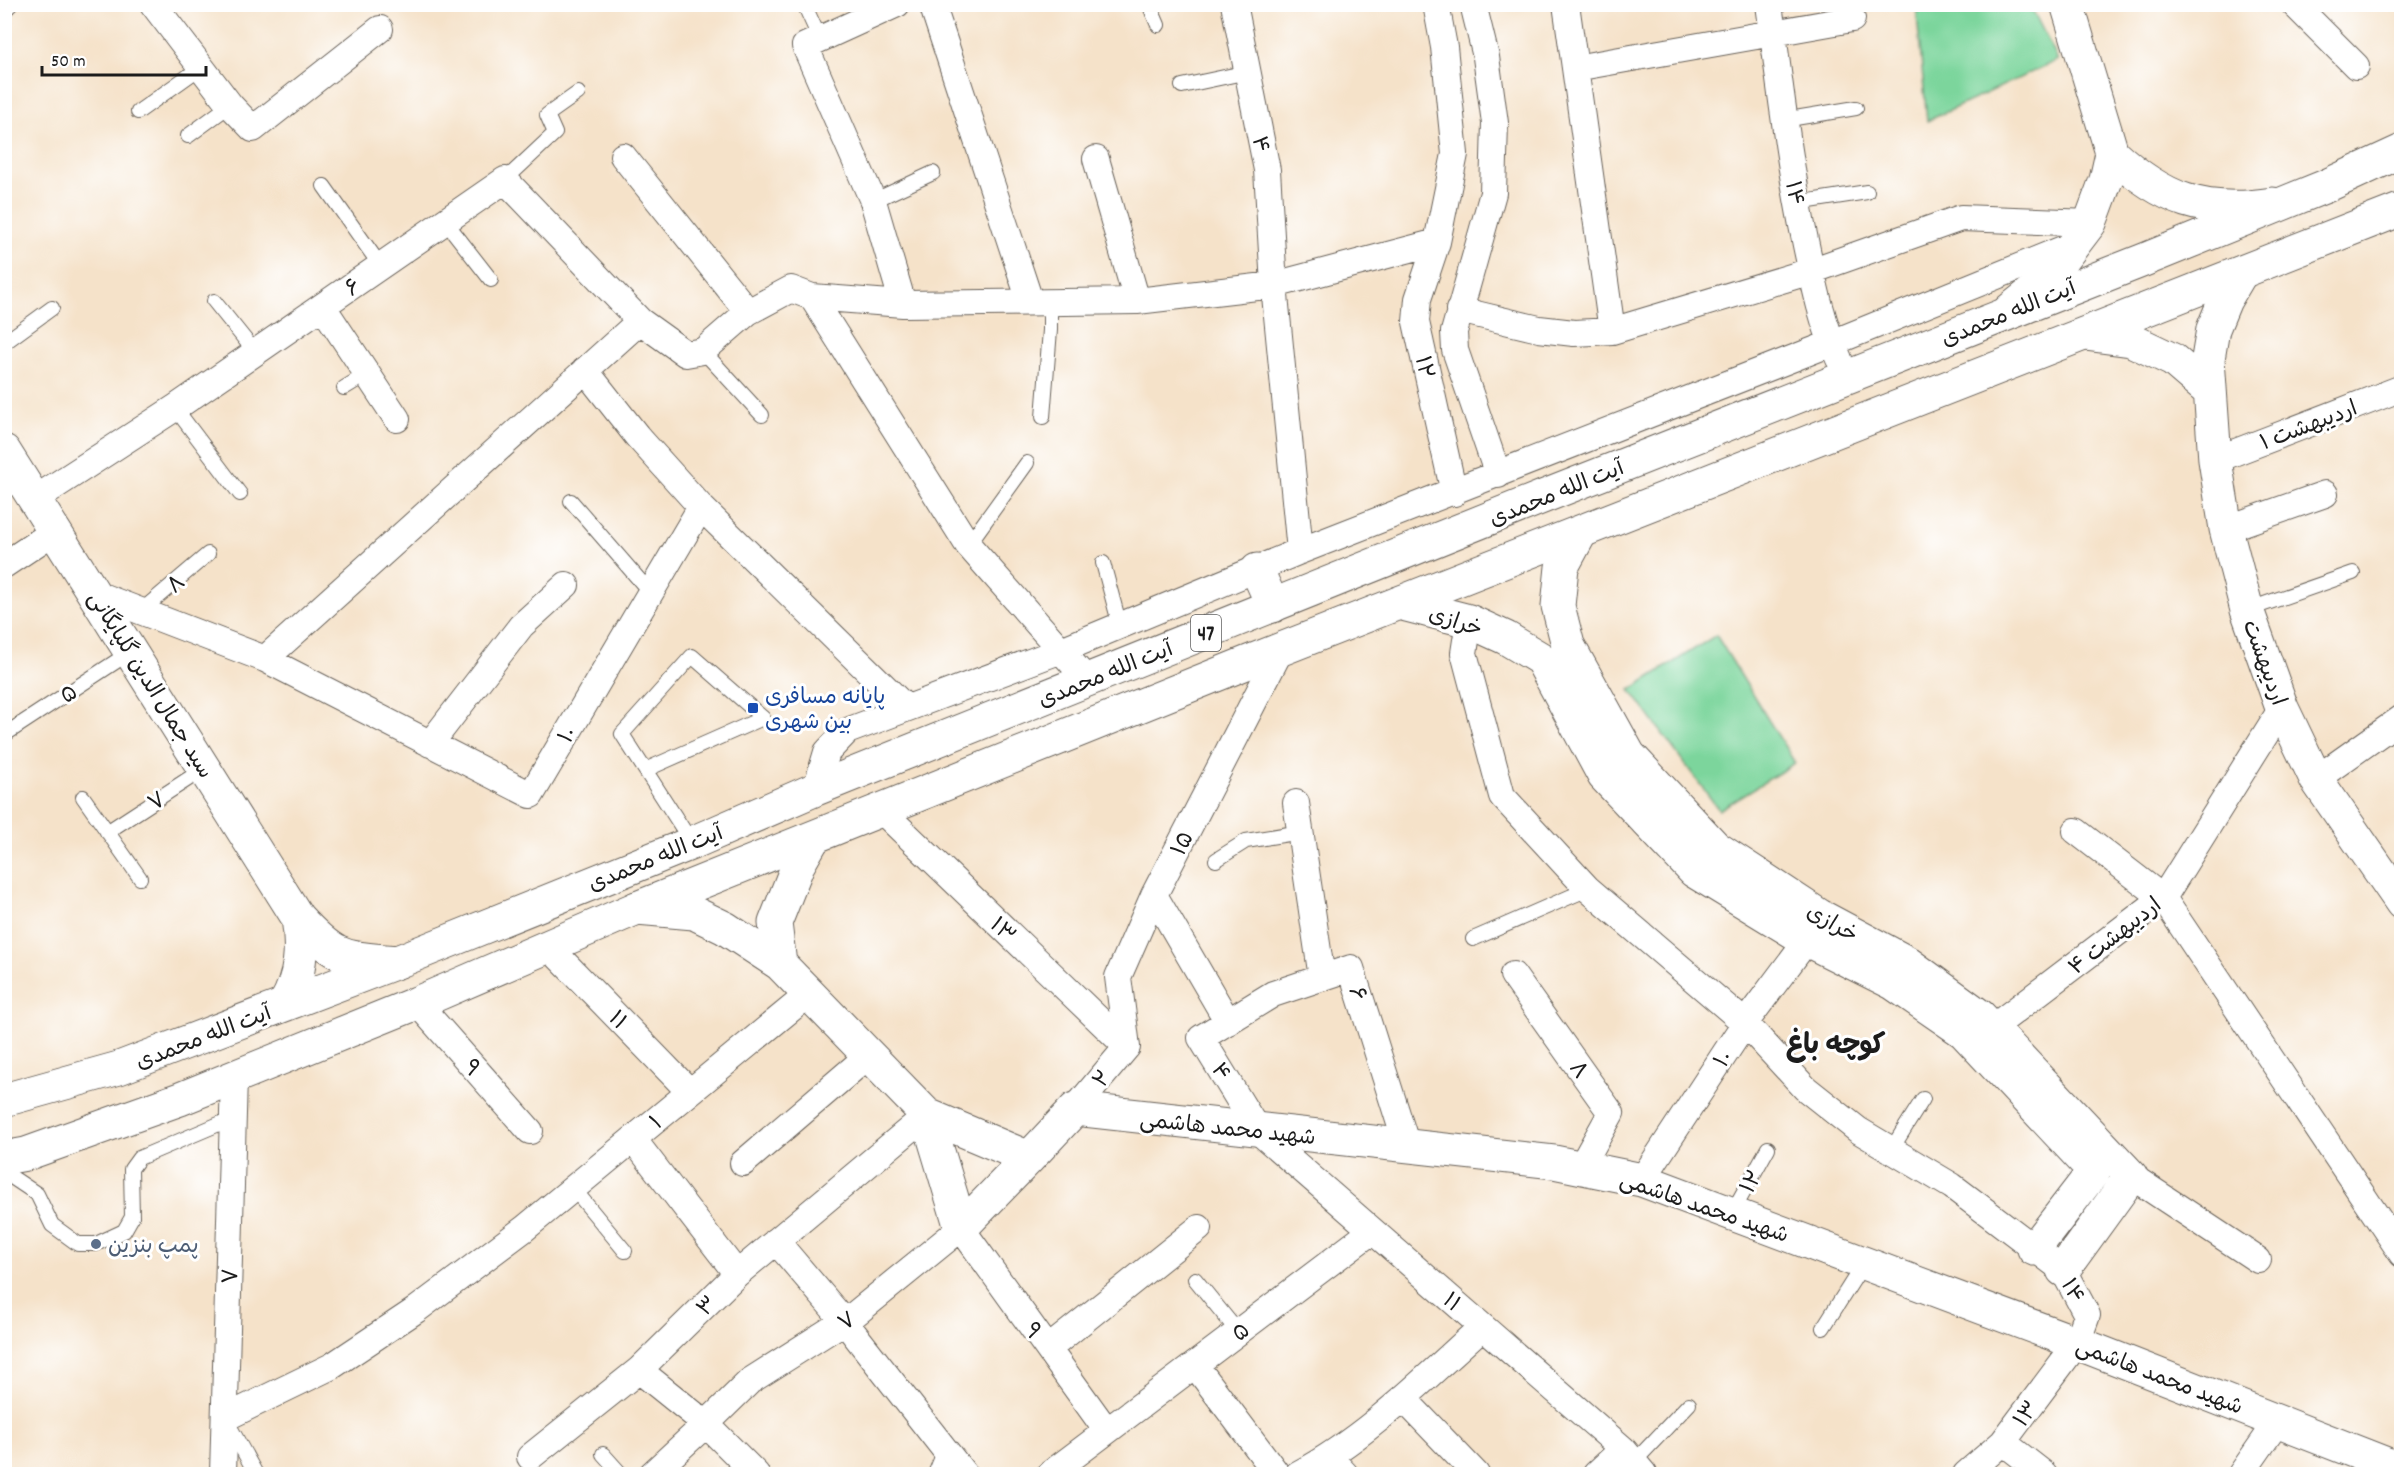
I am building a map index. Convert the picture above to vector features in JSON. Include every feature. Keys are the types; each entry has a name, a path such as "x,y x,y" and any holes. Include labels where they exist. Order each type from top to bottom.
{"main road":[{"path":"2008,311 2045,282 2082,234 2106,180 2112,153 2067,4"},
{"name":"آیت الله محمدی","path":"4,1100 119,1068 397,962 1087,680 2008,311 2144,260 2281,202 2326,186 2402,152"},
{"path":"2112,153 2139,178 2172,196 2207,207 2244,209 2281,202"},
{"name":"آیت الله محمدی","path":"4,1158 37,1150 234,1077 417,1003 638,908 1281,650 2402,209"},
{"name":"اردیبهشت","path":"2241,273 2225,300 2214,329 2208,359 2215,460 2226,529 2247,610 2282,708 2316,779 2402,903"},
{"path":"2085,334 2131,340 2173,360 2209,391"},
{"name":"سید جمال الدین گلپایگانی","path":"4,451 298,918"},
{"path":"1476,524 1469,531 1466,551 1479,565 1489,567"},
{"name":"خرازی","path":"1581,532 1562,567 1558,606 1568,645 1629,755 1715,847 1820,916 1906,962 1980,1016 1982,1035 2094,1171 2034,1249"},
{"path":"1414,549 1424,549 1433,554 1439,563 1441,573 1438,583 1431,591"},
{"path":"1257,570 1273,606"},
{"name":"خرازی","path":"1399,603 1469,621 1506,638 1541,660 1604,776 1694,871 1807,940 1893,983 1964,1032 1982,1035 2131,1176"},
{"path":"780,964 775,923 798,865 813,839"},
{"path":"638,908 694,913 725,928 780,964 927,1115 1029,1158 1075,1109"},
{"path":"298,918 320,942 339,956 397,962"},
{"path":"285,1004 298,976 302,941 298,918"},
{"name":"شهید محمد هاشمی","path":"1075,1109 1554,1162 1642,1180 2077,1343 2402,1470"},
{"path":"927,1115 962,1228"},
{"name":"۷","path":"962,1228 1029,1158"},
{"path":"2062,1270 2131,1176"}],"street":[{"path":"897,4 805,46 873,201 903,304"},
{"path":"932,4 1040,302"},
{"name":"۴","path":"1234,4 1267,170 1274,285 1300,551"},
{"name":"۱۲","path":"1436,4 1444,47 1455,154 1437,242 1418,299 1416,322 1454,493"},
{"path":"1473,4 1486,57 1495,123 1493,193 1454,332 1455,350 1498,475"},
{"path":"1566,4 1612,331"},
{"name":"۱۴","path":"1769,4 1797,203 1811,271 1832,343 1847,376"},
{"path":"2294,4 2356,66"},
{"path":"156,6 230,105 254,129 380,29"},
{"path":"1575,68 1852,19"},
{"path":"623,156 747,312"},
{"path":"1096,159 1137,301"},
{"path":"505,180 640,321 686,354 703,351 747,312 791,289 812,297 903,304 1137,301 1274,285 1437,242"},
{"name":"۶","path":"35,499 175,408 505,180"},
{"path":"1460,310 1539,329 1574,333 1612,331 1811,271 1961,218 2082,234"},
{"path":"816,789 827,752 847,731 1059,651 1300,551 1454,493 1832,343 2082,234"},
{"path":"812,297 968,545 1059,651 1087,680"},
{"path":"323,307 397,419"},
{"path":"265,659 640,321"},
{"path":"585,370 637,436 701,507 906,708"},
{"name":"اردیبهشت ۱","path":"2215,460 2402,388"},
{"path":"2226,529 2325,494"},
{"name":"۱۰","path":"96,594 265,659 531,795 649,591 701,507"},
{"path":"4,565 55,531"},
{"path":"430,744 521,626 566,585"},
{"name":"۱۴","path":"1469,621 1464,653 1502,796 1588,888 1745,1023 1805,1088 1858,1130 1952,1186 2062,1270 2087,1315 2077,1343"},
{"name":"۱۵","path":"1127,1047 1118,977 1154,896 1281,650"},
{"name":"اردیبهشت ۴","path":"1982,1035 2163,898 2282,708"},
{"path":"2316,779 2402,718"},
{"path":"1296,803 1322,978"},
{"name":"۱۳","path":"882,811 1127,1047"},
{"path":"2076,831 2163,898 2402,1254"},
{"path":"1154,896 1228,1022"},
{"name":"۱۰","path":"1642,1180 1745,1023 1807,940"},
{"name":"۱۱","path":"549,946 690,1092"},
{"name":"۶","path":"1228,1022 1273,994 1351,968 1407,1146"},
{"name":"۸","path":"1514,975 1611,1113 1581,1167"},
{"name":"۱","path":"737,1274 633,1139 809,994"},
{"name":"۹","path":"417,1003 530,1131"},
{"name":"۴","path":"1228,1022 1201,1038 1258,1131"},
{"name":"۲","path":"1075,1109 1127,1047"},
{"path":"743,1163 869,1055"},
{"name":"۷","path":"224,1474 234,1077"},
{"path":"927,1115 776,1241 844,1321 964,1474"},
{"name":"۱۱","path":"1258,1131 1633,1462"},
{"path":"225,1418 332,1366 416,1311 633,1139"},
{"path":"2131,1176 2258,1260"},
{"name":"۹","path":"962,1228 1107,1431"},
{"name":"۷","path":"652,1474 750,1381 844,1321 962,1228"},
{"path":"1048,1349 1199,1228"},
{"name":"۵","path":"1050,1474 1372,1231"},
{"name":"۳","path":"530,1457 639,1371 737,1274 776,1241"},
{"path":"1298,1474 1337,1466 1403,1398 1482,1327"},
{"name":"۱۳","path":"2044,1474 2003,1442 2077,1343"},
{"path":"1195,1365 1277,1474"},
{"path":"639,1371 706,1424 756,1474"},
{"path":"1403,1398 1476,1474"},
{"path":"2241,1474 2278,1421"},
{"path":"1966,1474 2003,1442"},
{"path":"1596,1474 1633,1462"}],"lane":[{"path":"4,11 11,4"},
{"path":"804,4 820,39"},
{"path":"1149,4 1158,25"},
{"path":"138,112 201,67"},
{"path":"1182,86 1248,72"},
{"path":"505,180 555,133 547,115 578,93"},
{"path":"188,136 230,105"},
{"path":"1784,120 1856,108"},
{"path":"873,201 933,173"},
{"path":"324,186 380,266"},
{"path":"1797,203 1867,192"},
{"path":"444,221 491,280"},
{"path":"214,301 255,352"},
{"path":"1040,302 1050,330 1043,417"},
{"path":"4,343 52,308"},
{"path":"703,351 762,415"},
{"path":"344,388 367,374"},
{"path":"175,408 240,494"},
{"path":"968,545 1027,463"},
{"path":"571,501 649,591"},
{"name":"۸","path":"141,611 208,554"},
{"path":"1103,563 1120,626"},
{"path":"2247,610 2352,573"},
{"name":"۵","path":"4,735 132,651"},
{"path":"645,770 764,718 692,656 622,734 645,770 692,843"},
{"name":"۷","path":"107,832 205,768"},
{"path":"83,797 140,878"},
{"path":"1216,860 1246,841 1301,832"},
{"path":"1473,939 1588,888"},
{"path":"1891,1150 1923,1099"},
{"path":"4,1172 37,1194 52,1225 78,1244 96,1244 124,1231 132,1217 131,1169 139,1158 232,1118"},
{"name":"۱۲","path":"1732,1214 1768,1148"},
{"path":"573,1188 625,1251"},
{"path":"1823,1328 1864,1263"},
{"path":"1195,1279 1238,1332"},
{"path":"1633,1462 1689,1404"},
{"path":"225,1418 256,1474"},
{"path":"935,1474 945,1450"},
{"path":"603,1454 621,1474"}],"green space":[{"path":"1916,5 2030,5 2058,60 1927,121"},
{"path":"1716,635 1795,763 1719,810 1630,690"}],"place":[{"name":"پایانه مسافری بین شهری","path":"753,708"},
{"name":"پمپ بنزین","path":"96,1244"}],"district":[{"name":"کوچه باغ","path":"1836,1043"}]}
